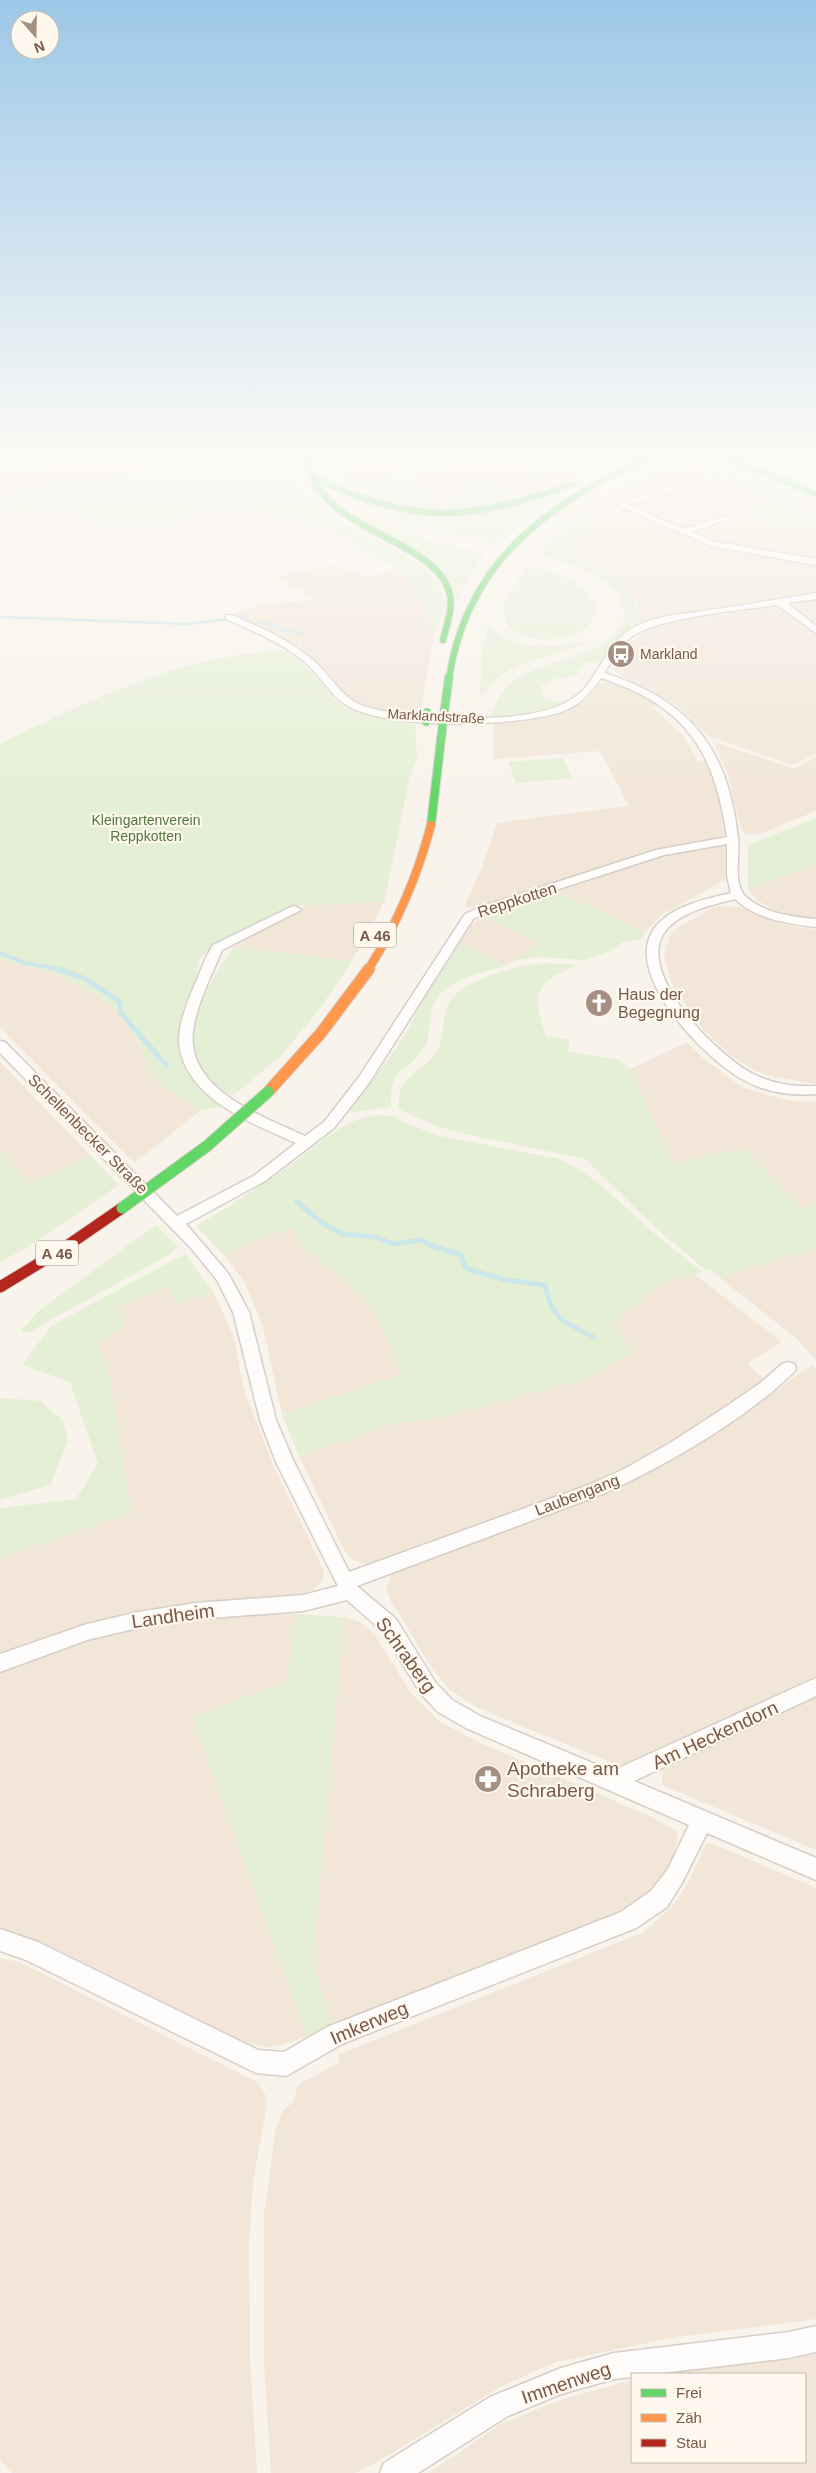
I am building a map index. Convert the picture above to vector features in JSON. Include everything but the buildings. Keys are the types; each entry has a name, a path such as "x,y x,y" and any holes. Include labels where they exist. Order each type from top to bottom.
{"main road":[{"name":"A 46","path":"434,568 446,582 450,604 440,651 464,596 487,568"},
{"name":"A 46","path":"0,1287 61,1250 207,1146 268,1092 313,1046 348,1003 376,962 400,918 422,863 428,840 439,775 449,673 465,618 489,568"},
{"path":"426,722 428,698"},
{"name":"A 46","path":"281,1060 337,995 372,942 397,889"},
{"path":"223,1114 242,1096"},
{"path":"126,1190 147,1174"}],"street":[{"name":"Marklandstraße","path":"234,619 291,647 312,664 343,698 356,707 379,713 453,719 521,719 544,714 577,700 600,675 625,638 646,626 679,618 816,596"},
{"path":"779,602 816,630"},
{"path":"600,675 622,681 655,698 672,709 698,734 717,767 733,840 734,885 738,895 745,902 769,914 784,919 816,923"},
{"name":"Reppkotten","path":"307,1143 340,1112 385,1049 449,945 469,917 481,910 521,900 646,855 708,841 733,840"},
{"path":"738,895 718,899 672,919 661,930 651,950 652,961 665,991 688,1025 727,1063 761,1083 784,1089 816,1090"},
{"path":"176,1223 260,1178 307,1143 214,1094 198,1076 186,1051 187,1028 217,948 294,910"},
{"name":"Schellenbecker Straße","path":"0,1044 176,1223 223,1277 240,1312 268,1420 285,1462"},
{"name":"Laubengang","path":"347,1586 634,1473 668,1455 771,1385 788,1368"},
{"name":"Schraberg","path":"285,1462 347,1586 389,1625 428,1688 445,1706 473,1722 816,1869"},
{"name":"Landheim","path":"0,1663 87,1632 138,1620 196,1610 303,1603 347,1586"},
{"name":"Am Heckendorn","path":"613,1781 816,1687"},
{"name":"Imkerweg","path":"0,1940 30,1950 256,2061 286,2064 335,2035 628,1920 659,1899 675,1876 702,1821"},
{"name":"Immenweg","path":"394,2473 499,2406 561,2381 614,2366 816,2339"}],"shaded area":[{"path":"318,568 345,568 369,578 397,568 418,594 434,634 420,714 383,710 361,704 348,696 301,647 232,615 244,609 319,599 274,577"},
{"path":"595,568 816,568 816,594 654,620 631,628 639,618 637,603 620,581"},
{"path":"816,600 816,624 795,608 797,604"},
{"path":"765,608 782,610 816,634 816,753 796,764 790,764 708,736 677,705 618,674 613,669 630,643 647,631 676,622"},
{"path":"605,682 617,683 659,706 653,708 683,735 698,762 706,762 719,799 725,835 647,853 519,899 476,908 464,907 482,867 497,823 629,806 600,751 494,759 494,723 525,722 561,713 588,698 599,685"},
{"path":"713,742 795,769 816,757 816,811 757,835 746,834 742,831 727,771"},
{"path":"725,844 725,880 661,915 644,933 554,890 659,853"},
{"path":"816,863 816,918 793,916 775,910 758,901 748,890"},
{"path":"384,902 352,961 233,947 308,905"},
{"path":"723,906 744,908 784,925 816,930 816,1084 767,1075 754,1070 731,1056 703,1029 673,987 664,957 670,935 680,926 713,908"},
{"path":"482,916 540,944 505,966 458,943 471,925"},
{"path":"0,958 6,962 49,971 90,991 119,1012 142,1050 155,1080 200,1111 134,1163 0,1027"},
{"path":"687,1042 702,1057 743,1088 790,1101 816,1102 816,1203 801,1208 744,1148 672,1163 631,1069"},
{"path":"0,1062 90,1155 30,1184 0,1151"},
{"path":"293,1228 300,1243 372,1305 402,1374 282,1414 263,1326 245,1283 224,1255 266,1236"},
{"path":"816,1248 816,1360 797,1339 719,1277"},
{"path":"694,1274 782,1342 747,1364 766,1380 660,1452 593,1483 377,1562 365,1564 353,1560 344,1550 299,1456 395,1423 435,1419 610,1326 662,1282"},
{"path":"168,1286 177,1303 214,1293 234,1338 243,1387 273,1465 323,1569 324,1580 313,1590 300,1594 175,1605 129,1612 85,1625 0,1655 0,1557 131,1513 110,1379 97,1342 117,1307"},
{"path":"812,1365 816,1369 816,1676 763,1703 620,1766 478,1708 450,1690 433,1670 389,1597 386,1588 392,1573 648,1474 677,1458"},
{"path":"237,1614 296,1614 287,1681 192,1717 307,2036 282,2045 265,2047 241,2041 52,1947 0,1929 0,1670 80,1642 155,1623"},
{"path":"344,1617 360,1622 375,1635 410,1692 440,1722 478,1742 656,1819 676,1831 678,1838 674,1855 655,1888 623,1910 332,2027 313,1961"},
{"path":"816,1697 816,1850 662,1785 663,1769"},
{"path":"711,1843 816,1888 816,2319 671,2338 556,2362 500,2387 372,2465 355,2473 271,2473 264,2364 264,2215 276,2128 282,2112 293,2102 298,2085 340,2062 338,2055 642,1933 672,1907 689,1881 706,1844"},
{"path":"0,1958 19,1962 251,2079 258,2083 265,2094 267,2104 253,2182 249,2243 250,2359 257,2473 12,2473 0,2460"},
{"path":"816,2354 816,2473 429,2473 501,2424 560,2400 631,2380 631,2463 806,2463 806,2373 660,2373 673,2370 794,2359"}],"green space":[{"path":"397,568 423,568 439,587 446,605 434,634 418,594"},
{"path":"432,568 474,568 456,599 449,579"},
{"path":"527,568 537,568 549,572 582,587 590,595 594,604 595,614 585,629 561,638 533,638 521,635 511,628 505,618 506,600"},
{"path":"581,568 597,568 622,583 630,592 639,618 598,663 585,662 577,675 555,679 541,686 544,697 561,704 526,714 490,717 501,695 513,682 537,668 578,656 602,645 619,630 624,614 621,601 615,591 592,574"},
{"path":"488,625 498,634 522,644 549,647 589,640 573,648 516,666 491,684 480,699 482,652"},
{"name":"Kleingartenverein Reppkotten","path":"284,650 312,672 335,700 348,709 415,725 417,756 409,779 384,902 293,906 223,942 199,958 195,982 179,1025 181,1052 185,1064 200,1086 222,1106 200,1111 155,1080 142,1050 119,1012 90,991 49,971 6,962 0,958 0,744 51,719 157,675 212,660"},
{"path":"563,758 572,778 516,783 508,762"},
{"path":"816,818 816,863 748,890 748,845"},
{"path":"554,890 644,933 641,940 622,942 610,951 583,960 538,957 512,961 540,944 482,916 491,910"},
{"path":"458,943 505,966 472,975 450,986 441,993 435,1001 431,1012 427,1043 412,1062 396,1076 391,1093 391,1107 349,1113 366,1087 392,1055 409,1028 426,993"},
{"path":"233,947 352,961 321,1007 281,1056 232,1096 211,1080 199,1063 194,1045 195,1026 201,1006 210,986"},
{"path":"543,963 579,965 553,977 540,990 538,998 539,1008 546,1036 570,1040 568,1052 617,1059 631,1069 672,1163 744,1148 801,1208 816,1203 816,1248 719,1277 710,1270 707,1271 655,1227 585,1159 461,1133 436,1126 398,1109 399,1094 402,1086 438,1049 442,1038 446,1010 451,999 461,990 488,976 518,967"},
{"path":"373,1115 395,1116 405,1123 440,1136 559,1159 572,1165 595,1181 654,1234 703,1272 662,1282 611,1325 633,1351 589,1378 435,1419 395,1423 299,1456 282,1414 402,1374 372,1305 300,1243 293,1228 266,1236 224,1255 196,1226 271,1179 340,1128 361,1118"},
{"path":"0,1151 30,1184 90,1155 119,1185 28,1247 0,1262"},
{"path":"156,1225 177,1247 170,1254 29,1332 20,1332 40,1310"},
{"path":"185,1254 214,1293 176,1303 167,1286 118,1307 125,1325 98,1342 110,1379 131,1513 0,1557 0,1508 76,1499 98,1464 70,1382 22,1365 51,1326"},
{"path":"0,1398 40,1401 63,1421 68,1440 51,1485 0,1500"},
{"path":"296,1614 344,1617 313,1961 332,2027 307,2036 192,1717 287,1681"}],"waterway":[{"path":"0,617 189,624 248,617"},
{"path":"259,621 302,635"},
{"path":"0,953 25,963 63,970"},
{"path":"56,969 84,978 120,1002 120,1012 166,1065"},
{"path":"297,1202 325,1225 343,1234 375,1237 394,1244 422,1240 432,1246 461,1255 465,1267 468,1269 505,1280 545,1285 550,1303 558,1316 593,1337"}],"traffic: fast":[{"path":"434,568 442,576 450,594 449,612 443,640"},
{"path":"444,713 451,664 465,616 480,587 494,568"},
{"path":"426,722 427,712"},
{"path":"431,825 443,722"},
{"path":"122,1208 207,1146 268,1092"}],"traffic: slow":[{"path":"268,1092 321,1033 369,970 389,936 406,901 420,864 431,825"}],"traffic: jam":[{"path":"0,1287 61,1250 122,1208"}],"place":[{"name":"Markland","path":"621,654"},
{"name":"Haus der Begegnung","path":"599,1003"},
{"name":"Apotheke am Schraberg","path":"488,1779"}]}
